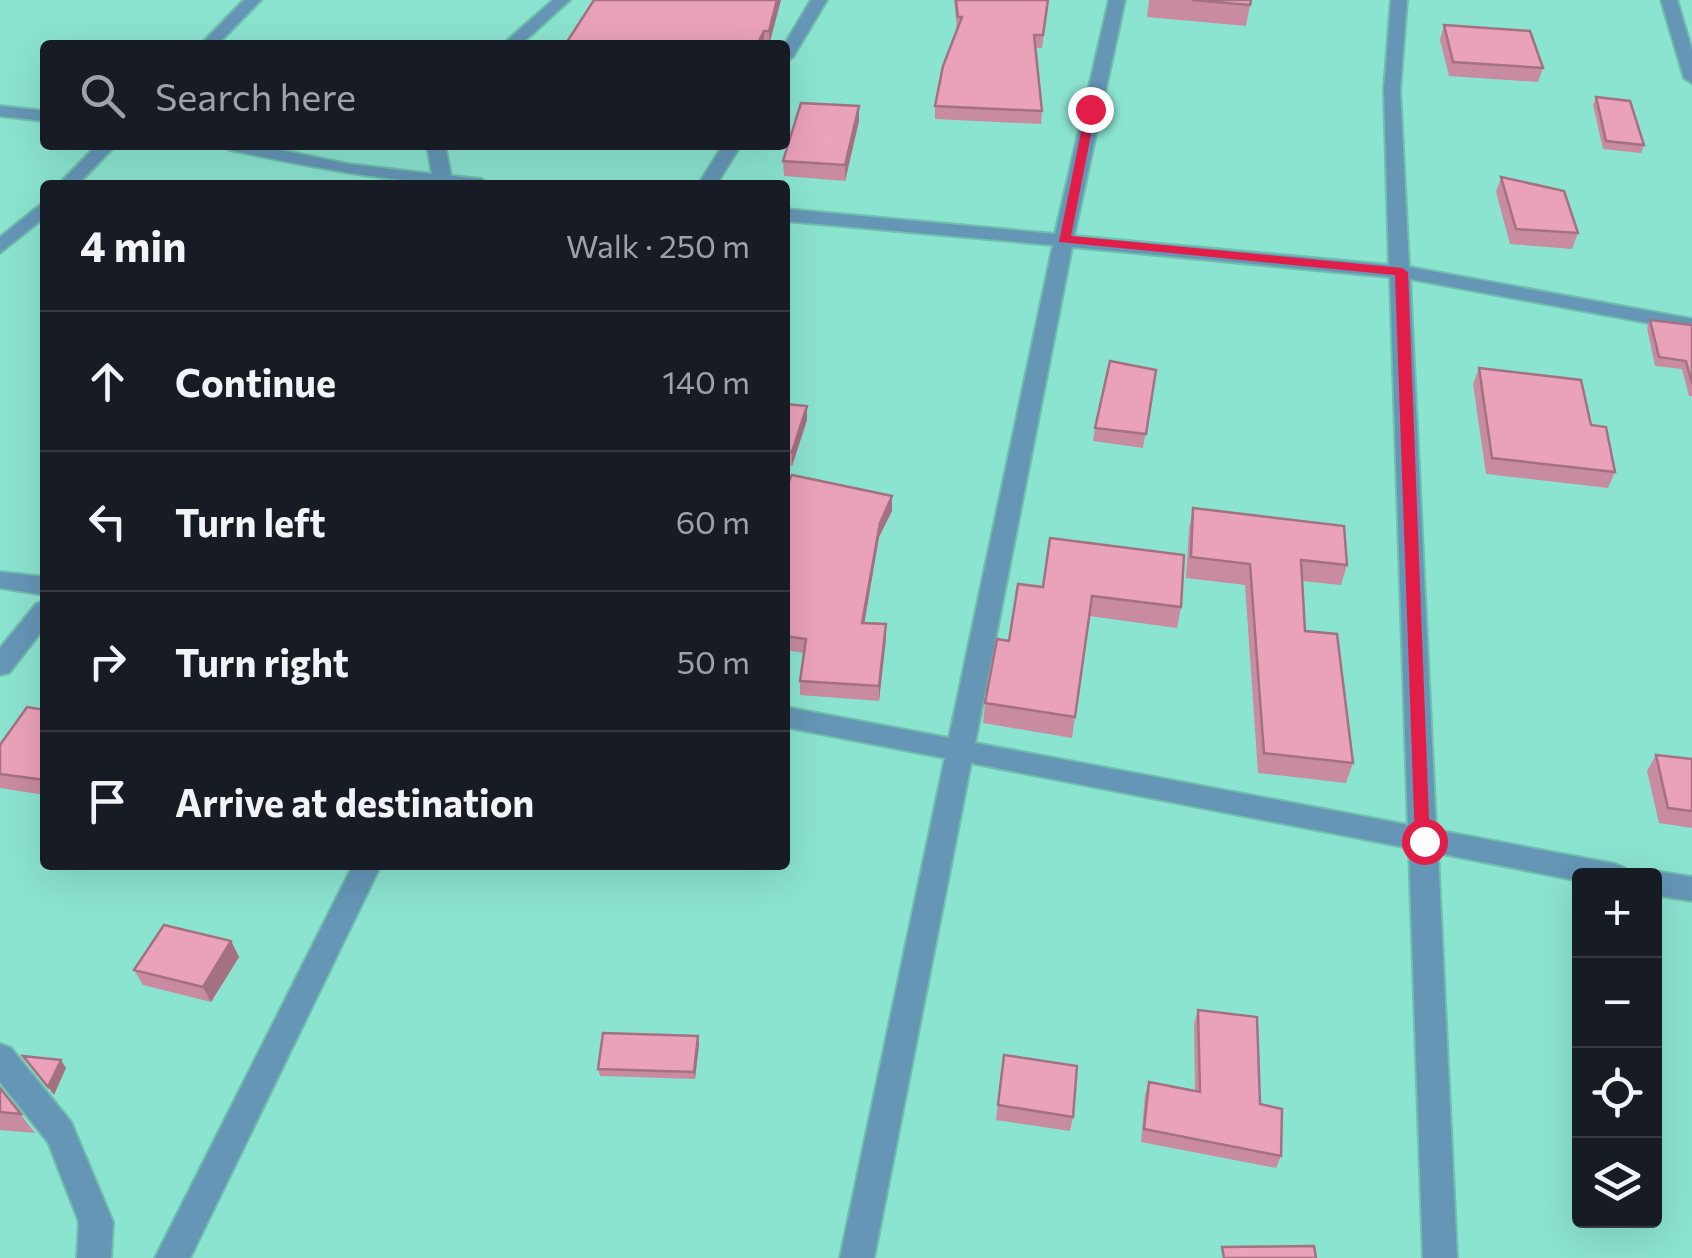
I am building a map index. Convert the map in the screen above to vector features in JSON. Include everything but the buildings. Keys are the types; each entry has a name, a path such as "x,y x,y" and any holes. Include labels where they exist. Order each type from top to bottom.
{"street":[{"path":"213,40 253,0"},
{"path":"516,40 562,0"},
{"path":"790,48 819,0"},
{"path":"857,1258 1064,239 1117,0"},
{"path":"1399,0 1392,90 1440,1258"},
{"path":"1669,0 1692,78"},
{"path":"0,110 40,115"},
{"path":"72,180 102,150"},
{"path":"255,150 390,180"},
{"path":"437,150 443,180"},
{"path":"710,180 729,150"},
{"path":"0,248 40,212"},
{"path":"790,214 1402,272 1692,325"},
{"path":"0,580 40,585"},
{"path":"0,666 40,616"},
{"path":"790,719 1572,868"},
{"path":"172,1258 365,870"},
{"path":"1662,884 1692,889"},
{"path":"0,1058 60,1133 96,1222 94,1258"}],"route":[{"path":"1090,109 1064,239 1402,272 1424,841"}]}
